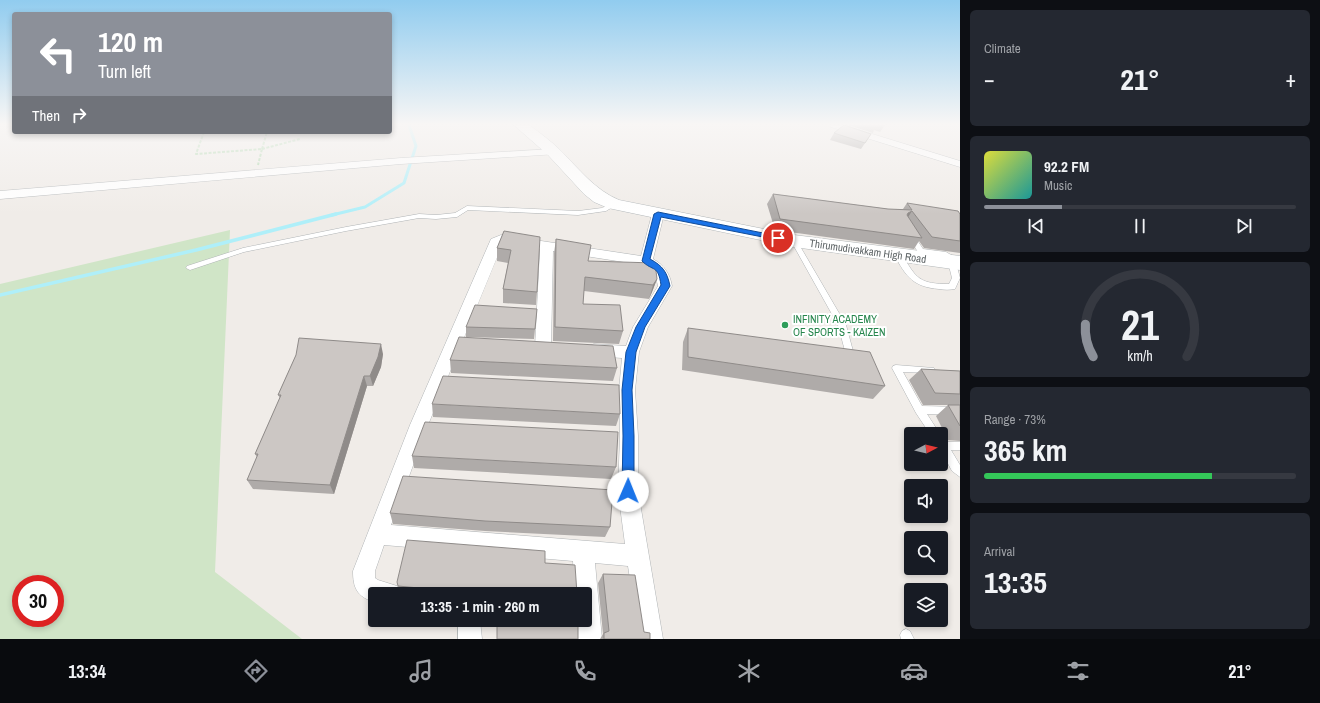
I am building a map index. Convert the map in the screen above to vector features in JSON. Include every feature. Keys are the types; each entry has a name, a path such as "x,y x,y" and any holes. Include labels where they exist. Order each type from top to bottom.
{"main road":[{"name":"Thirumudivakkam High Road","path":"556,155 590,190 600,198 614,204 794,241 899,256 924,255 956,263"}],"street":[{"path":"0,195 401,161 505,155"},
{"path":"930,155 960,164"},
{"path":"646,261 658,214"},
{"path":"369,587 364,583 364,571 378,534 407,477 462,344 476,307 496,242 501,239 508,239 646,261 656,266 664,274 665,286 640,327 619,389 621,436 620,490 636,556 651,639"},
{"path":"543,347 547,246"},
{"path":"529,312 544,313"},
{"path":"580,349 631,352"},
{"path":"378,534 636,556"},
{"path":"583,551 590,639"},
{"path":"469,627 470,639"}],"lane":[{"path":"190,268 243,250 419,216 436,217 457,215 467,208 578,213 604,210 614,204"},
{"path":"908,231 924,255"},
{"path":"794,241 842,325 849,351"},
{"path":"899,256 906,270 918,283 936,287 952,287 956,278 956,263"},
{"path":"930,427 919,410 896,368 944,371"},
{"path":"919,410 960,411"},
{"path":"948,445 960,446"},
{"path":"948,454 960,472"}],"path":[{"path":"256,173 261,155"}],"green space":[{"path":"230,230 215,572 302,639 0,639 0,284"}],"building":[{"path":"773,194 888,209 912,210 907,203 958,211 960,214 960,241 932,237 912,211 907,215 922,238 780,219"},
{"path":"504,231 540,237 537,292 503,289 511,250 497,248"},
{"path":"556,239 591,245 588,261 655,263 657,279 653,285 585,277 583,304 620,305 623,331 555,327"},
{"path":"475,305 537,309 535,329 466,327"},
{"path":"688,328 870,352 885,386 688,357"},
{"path":"459,337 613,346 617,368 450,360"},
{"path":"299,338 381,344 378,357 370,376 364,376 330,485 247,480 258,454 255,454 281,395 278,395 296,355"},
{"path":"921,369 960,371 960,394 935,393"},
{"path":"443,376 619,385 620,414 432,404"},
{"path":"948,405 960,405 960,426"},
{"path":"425,422 618,432 616,467 412,456"},
{"path":"403,476 613,490 610,527 485,521 390,513"},
{"path":"407,540 545,551 545,563 575,565 577,587 408,587 398,586 397,582"},
{"path":"603,574 635,575 644,632 650,633 650,639 604,639 604,633 609,631"},
{"path":"497,627 578,627 578,639 497,639"}],"waterway":[{"path":"334,215 365,207 404,183 413,155"},
{"path":"0,295 196,250 334,215"}],"place":[{"name":"INFINITY ACADEMY OF SPORTS - KAIZEN","path":"785,325"}],"route":[{"path":"628,491 629,436 627,390 631,352 640,327 665,286 664,274 656,266 646,261 658,214 778,238"}]}
